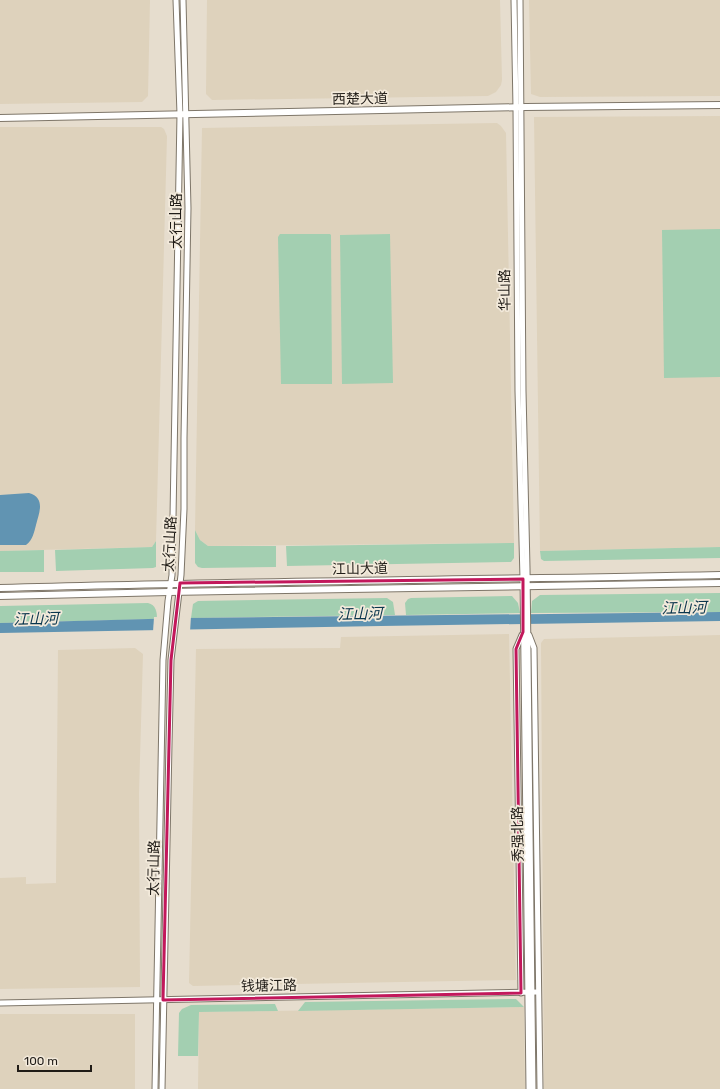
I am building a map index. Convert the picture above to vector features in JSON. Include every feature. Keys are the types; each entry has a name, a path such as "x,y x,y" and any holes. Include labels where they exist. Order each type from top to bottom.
{"main road":[{"name":"西楚大道","path":"0,118 519,107 720,105"},
{"name":"江山大道","path":"0,588 170,583 720,575"},
{"name":"江山大道","path":"0,596 179,591 720,583"}],"street":[{"name":"太行山路","path":"162,1089 168,744 172,660 180,583 184,509 188,216 176,0"},
{"name":"太行山路","path":"155,1089 163,660 172,560 183,114 182,0"},
{"name":"华山路","path":"514,0 519,107"},
{"name":"华山路","path":"520,0 518,391 525,579"},
{"name":"秀强北路","path":"525,579 530,992 533,1089"},
{"path":"525,631 534,648 540,1089"},
{"path":"521,993 516,649 525,631"},
{"name":"秀强北路","path":"529,1089 530,992"},
{"name":"钱塘江路","path":"0,1003 538,992"}],"highlighted area":[{"path":"523,579 523,632 516,649 521,993 163,1000 171,660 180,583"}],"shaded area":[{"path":"0,0 150,0 148,96 142,102 0,104"},
{"path":"207,0 500,0 501,85 496,92 488,96 212,100 206,94"},
{"path":"529,0 720,0 720,96 540,97 531,94"},
{"path":"720,116 720,547 540,551 534,117"},
{"path":"497,123 506,133 514,543 208,546 200,540 195,530 202,128"},
{"path":"0,127 161,127 164,129 167,136 156,541 152,547 0,551"},
{"path":"509,634 516,980 193,986 189,983 196,649 340,648 341,637"},
{"path":"720,635 720,1089 544,1089 541,643 544,639"},
{"path":"135,648 143,654 139,793 140,987 0,989 0,878 26,877 26,884 56,883 58,650"},
{"path":"524,1007 525,1089 198,1089 199,1012"},
{"path":"0,1014 135,1014 135,1089 0,1089"}],"green space":[{"path":"720,229 720,377 664,378 662,230"},
{"path":"280,234 331,235 332,384 281,384 278,237"},
{"path":"390,234 393,383 342,384 340,235"},
{"path":"195,530 200,540 208,546 276,546 276,567 198,567 195,563"},
{"path":"156,541 156,567 153,568 56,571 55,550 152,547"},
{"path":"514,543 514,558 511,562 287,566 286,546"},
{"path":"720,547 720,558 544,561 541,559 540,551"},
{"path":"44,550 44,572 0,572 0,551"},
{"path":"720,593 720,612 531,613 532,601 540,595"},
{"path":"512,596 518,603 520,613 406,615 405,603 411,598"},
{"path":"387,598 393,602 395,615 191,618 193,604 198,601"},
{"path":"148,603 153,605 156,611 157,619 0,623 0,606"},
{"path":"516,999 524,1007 298,1011 305,1002"},
{"path":"275,1004 278,1011 199,1012 198,1056 178,1056 179,1013 182,1009 191,1005"}],"water":[{"path":"29,493 38,498 40,506 39,516 32,538 26,545 0,545 0,495"},
{"path":"720,612 720,621 0,633 0,623 185,618"}],"pier":[{"path":"191,616 190,632 153,632 154,617"}],"water label":[{"name":"江山河","path":"684,608"},
{"name":"江山河","path":"360,614"},
{"name":"江山河","path":"36,619"}]}
